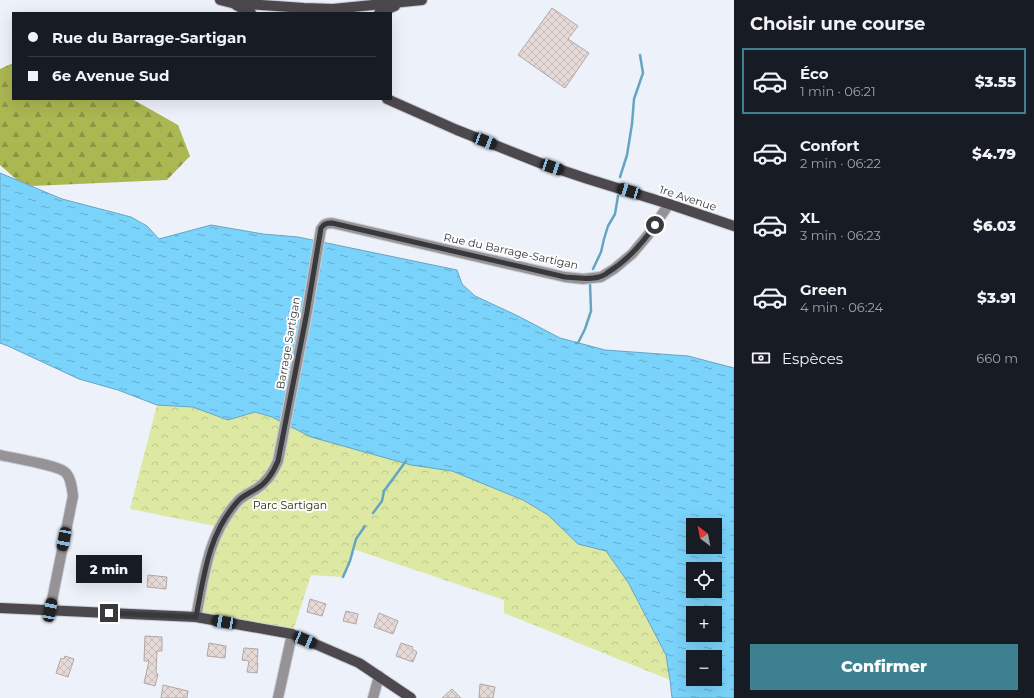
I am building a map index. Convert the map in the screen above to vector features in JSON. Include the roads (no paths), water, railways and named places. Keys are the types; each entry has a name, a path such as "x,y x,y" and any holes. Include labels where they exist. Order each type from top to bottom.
{"main road":[{"path":"220,0 232,3 304,11 422,0"},
{"path":"381,12 402,1"},
{"path":"232,3 249,12"},
{"name":"1re Avenue","path":"389,100 540,163 734,226"},
{"path":"0,608 196,617 292,634 359,663 411,698"}],"street":[{"name":"Rue du Barrage-Sartigan","path":"321,228 327,223 332,223 565,277 583,279 601,277 614,269 632,254 648,235 669,204"},
{"name":"Barrage Sartigan","path":"196,617 206,563 212,544 224,520 239,500 258,488 272,474 278,461 307,312 321,228"},
{"path":"0,455 55,467 66,472 71,482 73,496 50,610"},
{"path":"278,698 292,634"},
{"path":"373,698 379,676"}],"water":[{"path":"0,173 62,199 131,217 147,226 159,239 211,225 263,234 298,237 457,270 462,284 475,296 560,338 605,350 688,356 734,368 734,698 672,698 666,655 628,582 606,551 578,544 548,515 523,500 452,471 411,465 311,437 272,417 255,412 228,420 193,407 157,405 118,390 79,379 0,343"}],"waterway":[{"path":"620,177 627,155 634,99 643,73 640,55"},
{"path":"593,269 601,252 608,226 615,214 618,196"},
{"path":"576,343 578,343 585,329 591,311 590,284"},
{"path":"373,513 382,501 384,491 406,461"},
{"path":"343,577 350,561 356,539 365,526"}],"park label":[{"name":"Parc Sartigan","path":"290,505"}]}
